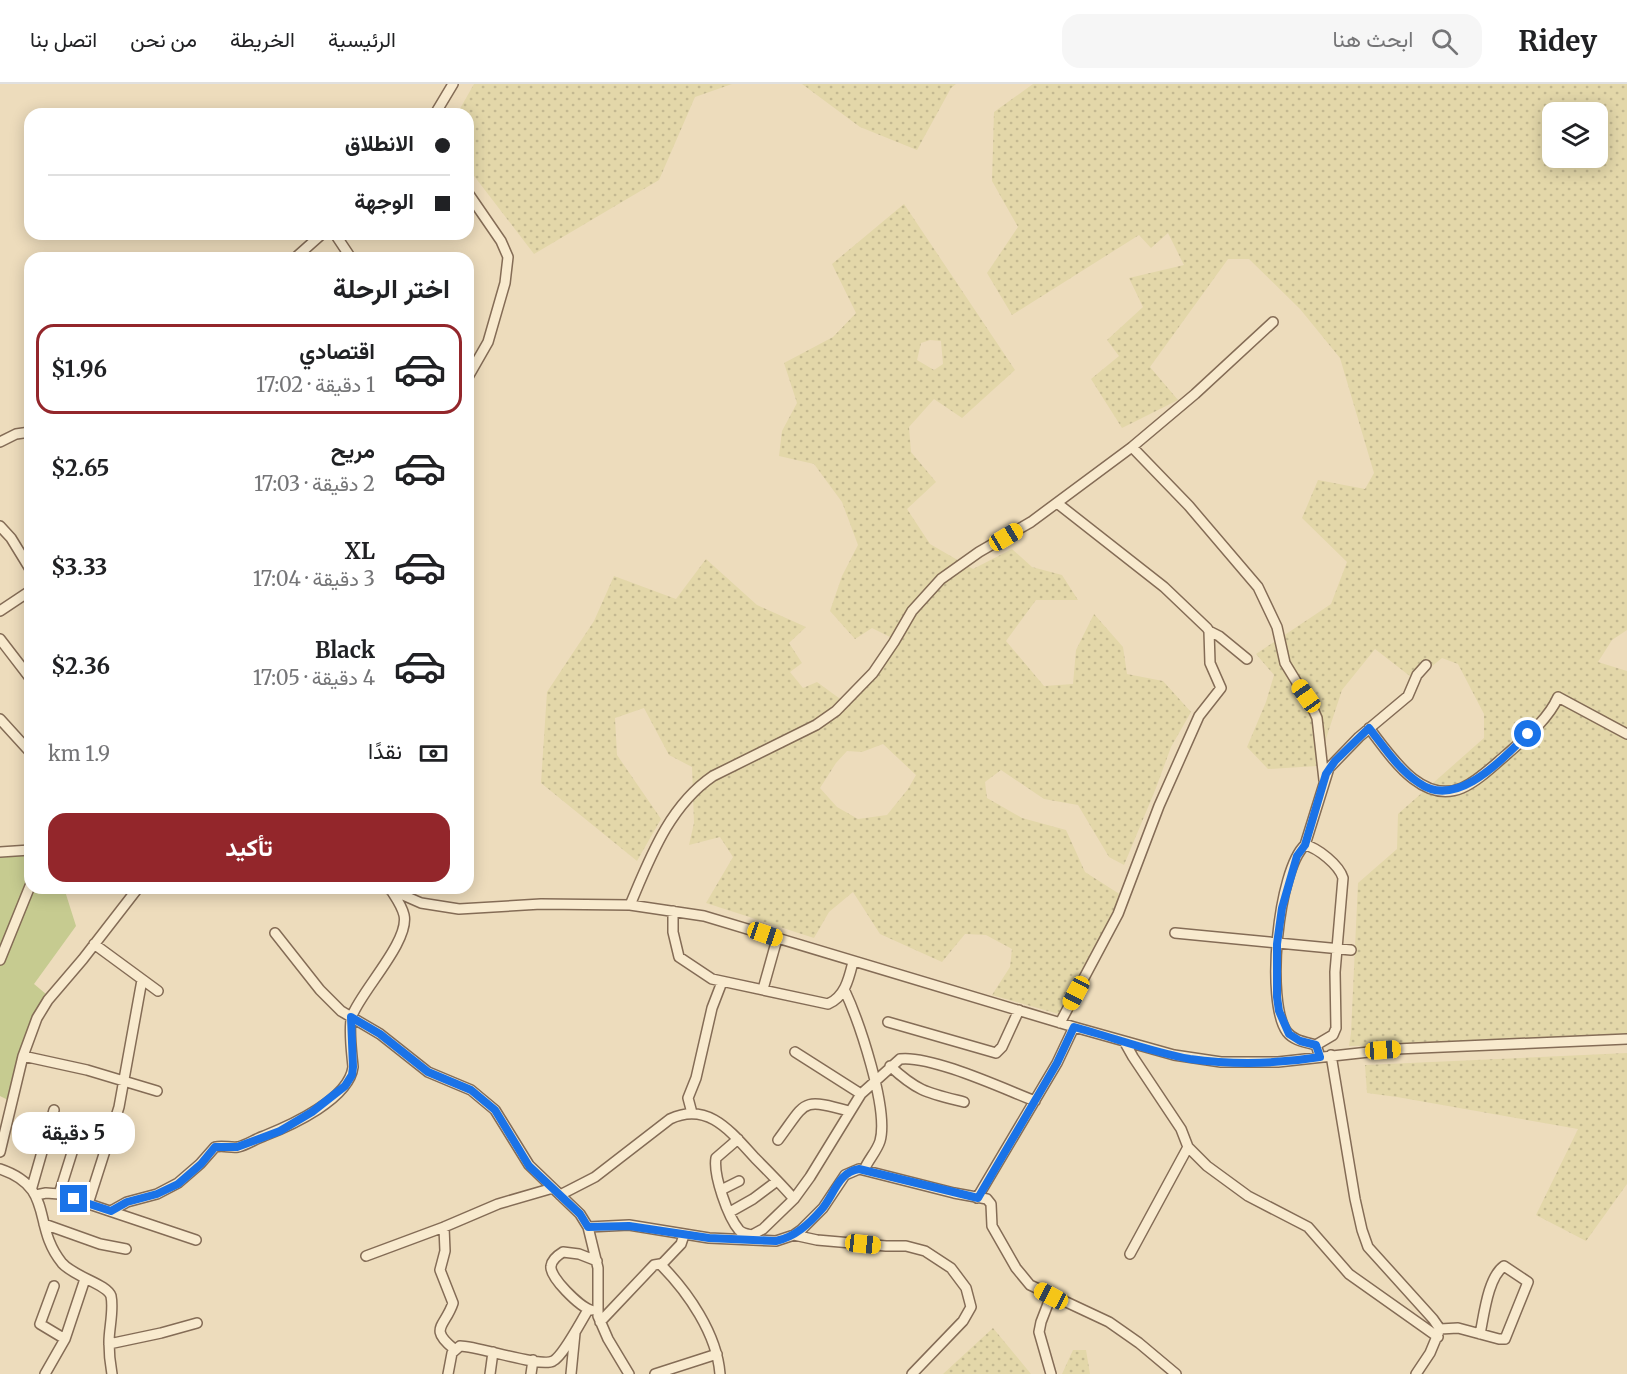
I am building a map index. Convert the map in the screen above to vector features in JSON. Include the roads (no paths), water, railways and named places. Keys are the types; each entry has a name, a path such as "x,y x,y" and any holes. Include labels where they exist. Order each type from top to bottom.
{"street":[{"path":"439,108 453,84"},
{"path":"474,202 501,241 508,256 505,283 488,342 474,366"},
{"path":"302,252 315,240"},
{"path":"630,905 670,820 689,794 713,776 816,725 837,711 873,673 912,611 930,589 964,561 1031,522 1132,447 1195,394 1273,322"},
{"path":"0,442 24,433"},
{"path":"1132,447 1189,506 1261,593 1277,627 1285,663 1317,718 1324,780"},
{"path":"1057,503 1164,587 1209,631 1219,636 1247,659"},
{"path":"0,526 11,538 24,559"},
{"path":"0,611 24,595"},
{"path":"1060,1023 1118,914 1159,806 1199,716 1220,689 1210,663 1209,631"},
{"path":"0,639 24,670"},
{"path":"1316,1045 1293,1037 1285,1028 1277,997 1277,944 1282,908 1290,876 1297,856 1305,845 1324,780 1335,761 1369,728 1408,696 1417,675 1426,665"},
{"path":"1369,728 1412,778 1429,788 1443,790 1462,788 1487,770 1528,734 1551,709 1558,697 1627,734"},
{"path":"0,719 24,745"},
{"path":"1305,845 1321,853 1342,875 1335,1032 1316,1045"},
{"path":"0,852 24,850"},
{"path":"0,960 27,894"},
{"path":"0,1152 8,1099 37,1018 48,1000 133,894"},
{"path":"111,1211 127,1202 157,1194 178,1184 201,1164 215,1147 237,1147 280,1131 300,1120 345,1086 352,1075 351,1017 386,962 402,931 404,915 392,894"},
{"path":"400,894 421,903 459,909 541,904 630,905 714,918 777,939 1074,1027 1174,1055 1221,1062 1256,1063 1396,1049 1627,1039"},
{"path":"673,910 673,932 679,957 712,979 828,1004 835,1001 844,989 853,962"},
{"path":"276,933 329,1000 351,1017 380,1034 428,1072 465,1086 481,1096 495,1110 525,1161 580,1214 588,1227 597,1261 599,1290 592,1310 554,1361 549,1363 463,1346 454,1349"},
{"path":"1175,933 1351,950"},
{"path":"763,989 777,939"},
{"path":"94,944 158,991"},
{"path":"88,1204 119,1107 142,980"},
{"path":"692,1113 688,1098 696,1078 712,1008 722,981"},
{"path":"844,989 876,1079 882,1125 879,1143 864,1170"},
{"path":"888,1022 996,1053 1002,1047 1019,1010"},
{"path":"978,1198 1057,1063 1074,1027"},
{"path":"1124,1041 1181,1129 1188,1147 1207,1166 1248,1196 1308,1227 1349,1274 1439,1333"},
{"path":"1316,1045 1320,1057"},
{"path":"795,1052 861,1095"},
{"path":"1331,1055 1355,1199 1368,1247 1439,1333"},
{"path":"23,1056 157,1091"},
{"path":"738,1139 716,1158 716,1172 730,1212 740,1230 752,1236 763,1229 794,1199 861,1095 900,1059 919,1059 1035,1101"},
{"path":"890,1066 910,1084 922,1091 964,1102"},
{"path":"778,1140 801,1108 807,1104 849,1111"},
{"path":"34,1191 54,1110"},
{"path":"366,1256 498,1204 557,1192 595,1177 670,1119 682,1113 708,1116 732,1132 794,1199"},
{"path":"59,1194 81,1124"},
{"path":"1130,1254 1188,1147"},
{"path":"0,1169 17,1175 34,1191 49,1243 64,1265 85,1279 104,1287 110,1295 109,1344 112,1374"},
{"path":"588,1227 629,1226 684,1235 776,1241 794,1235 823,1208 845,1175 854,1170 864,1170 954,1194 978,1198 991,1202 992,1226 1016,1268 1029,1285 1109,1322 1139,1343 1176,1374"},
{"path":"722,1190 738,1181"},
{"path":"730,1212 777,1181"},
{"path":"34,1191 59,1194 196,1240"},
{"path":"44,1224 100,1244 126,1249"},
{"path":"444,1227 445,1251 440,1270 453,1303 440,1332 442,1339 454,1349"},
{"path":"600,1322 654,1265 661,1264 681,1244 684,1235"},
{"path":"794,1235 817,1240 906,1246 925,1251 951,1268 966,1288 971,1307 963,1321 912,1374"},
{"path":"597,1261 579,1254 563,1252 550,1266 551,1274 556,1281 592,1310 629,1374"},
{"path":"661,1264 690,1298 717,1354 720,1374"},
{"path":"1416,1374 1439,1333 1458,1328 1480,1334 1499,1339 1505,1339 1508,1336 1528,1282 1504,1266 1499,1269 1490,1290 1480,1334"},
{"path":"45,1374 65,1339 85,1279"},
{"path":"54,1286 40,1324 65,1339"},
{"path":"1051,1296 1039,1332 1051,1374"},
{"path":"109,1344 197,1323"},
{"path":"572,1374 575,1330"},
{"path":"448,1374 454,1349"},
{"path":"490,1374 493,1352"},
{"path":"655,1374 717,1354"},
{"path":"531,1374 533,1360"}]}
